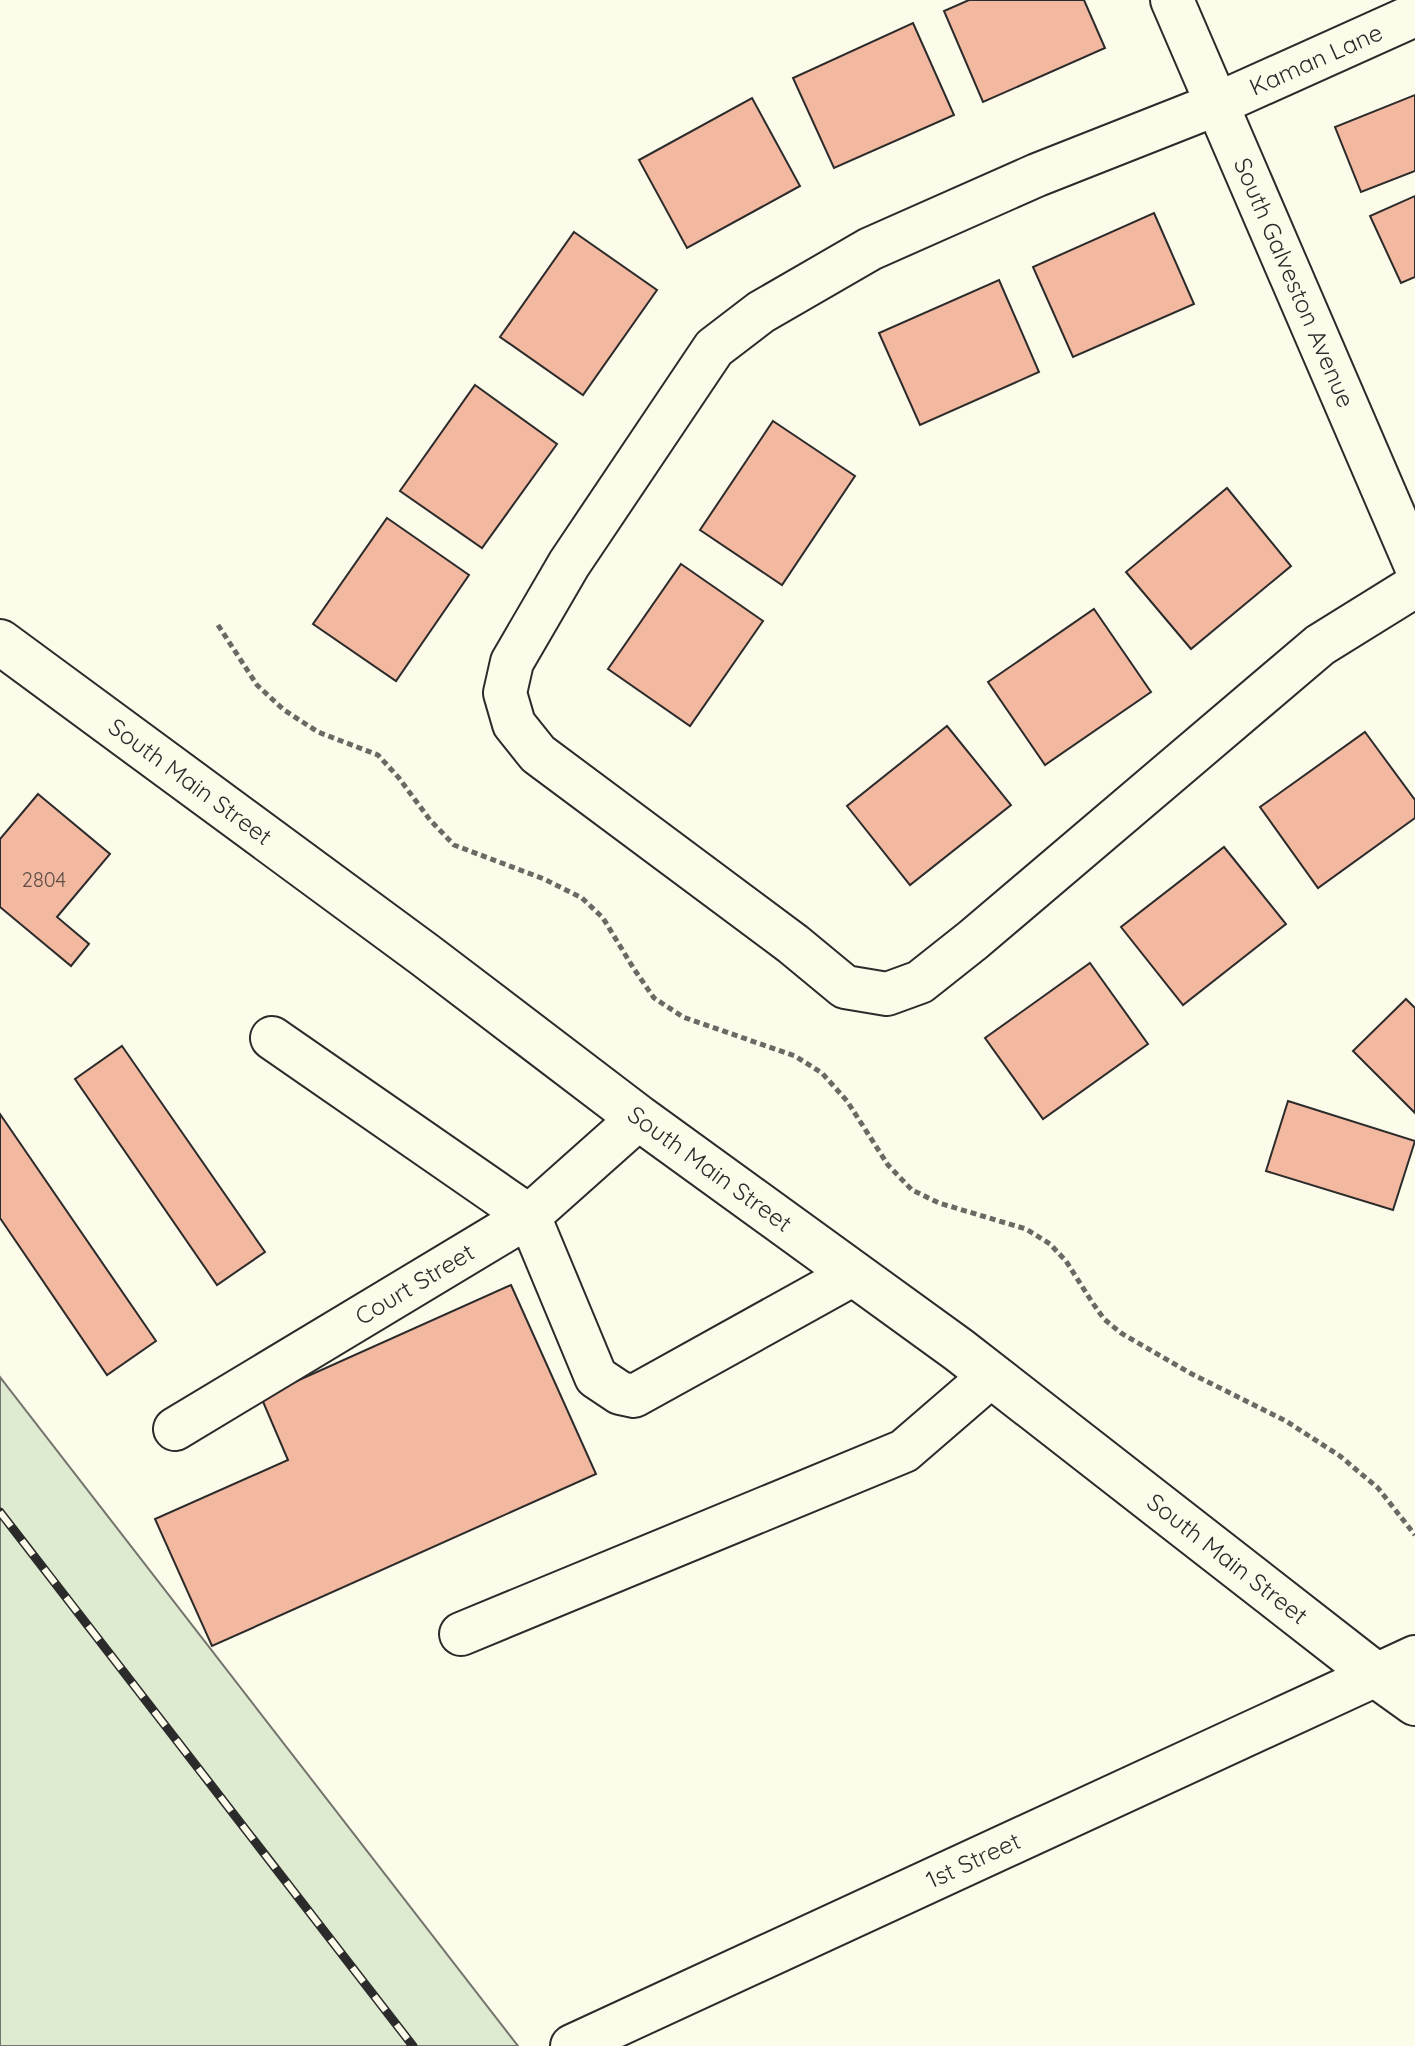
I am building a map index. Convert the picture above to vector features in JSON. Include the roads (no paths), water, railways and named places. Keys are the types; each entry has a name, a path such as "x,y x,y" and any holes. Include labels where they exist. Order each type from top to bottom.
{"main road":[{"name":"South Main Street","path":"0,642 425,955 639,1118 992,1375 1415,1703"}],"street":[{"name":"South Galveston Avenue","path":"1172,0 1415,564"},
{"name":"Kaman Lane","path":"1415,15 1217,104 1037,175 870,249 761,312 714,348 569,564 512,662 505,693 514,724 538,754 793,944 845,987 887,994 920,982 973,940 1320,645 1415,586"},
{"path":"272,1038 529,1216 596,1377 620,1393 634,1396 854,1274"},
{"name":"Court Street","path":"175,1429 529,1216 639,1118"},
{"path":"461,1634 904,1451 992,1375"},
{"name":"1st Street","path":"572,2046 1415,1657"}],"railway":[{"path":"0,1512 413,2046"}]}
